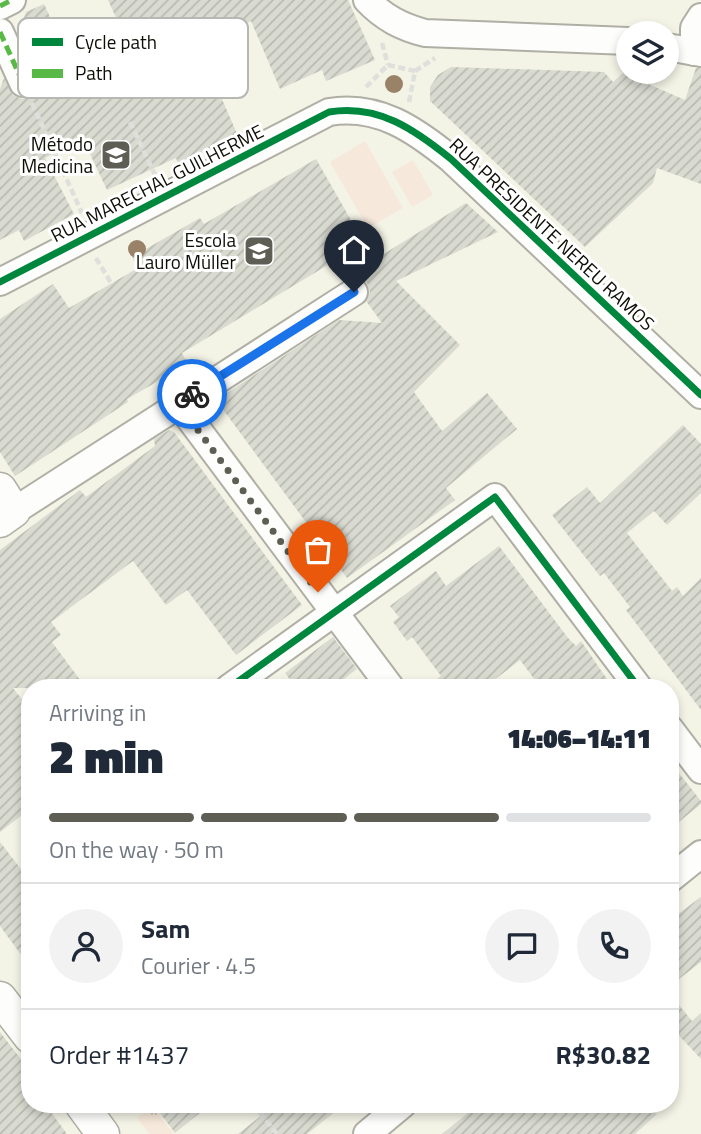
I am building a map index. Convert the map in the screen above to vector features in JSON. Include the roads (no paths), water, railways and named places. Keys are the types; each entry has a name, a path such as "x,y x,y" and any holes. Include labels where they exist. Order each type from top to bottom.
{"main road":[{"path":"0,998 21,1025"},
{"path":"87,1113 103,1134"}],"street":[{"path":"0,6 12,0"},
{"path":"367,0 380,14 407,28 425,33 616,41"},
{"path":"679,49 698,52 694,27 701,17"},
{"path":"0,32 18,72"},
{"name":"RUA PRESIDENTE NEREU RAMOS","path":"329,112 351,108 377,113 427,139 701,395"},
{"name":"RUA MARECHAL GUILHERME","path":"0,282 329,112"},
{"path":"5,507 178,403 354,292"},
{"path":"178,403 384,679"},
{"path":"241,679 495,497 632,679"},
{"path":"679,741 701,770"},
{"path":"679,872 701,854"},
{"path":"367,1134 392,1113"}],"place":[{"name":"Método Medicina","path":"116,155"},
{"name":"Escola Lauro Müller","path":"259,251"}]}
